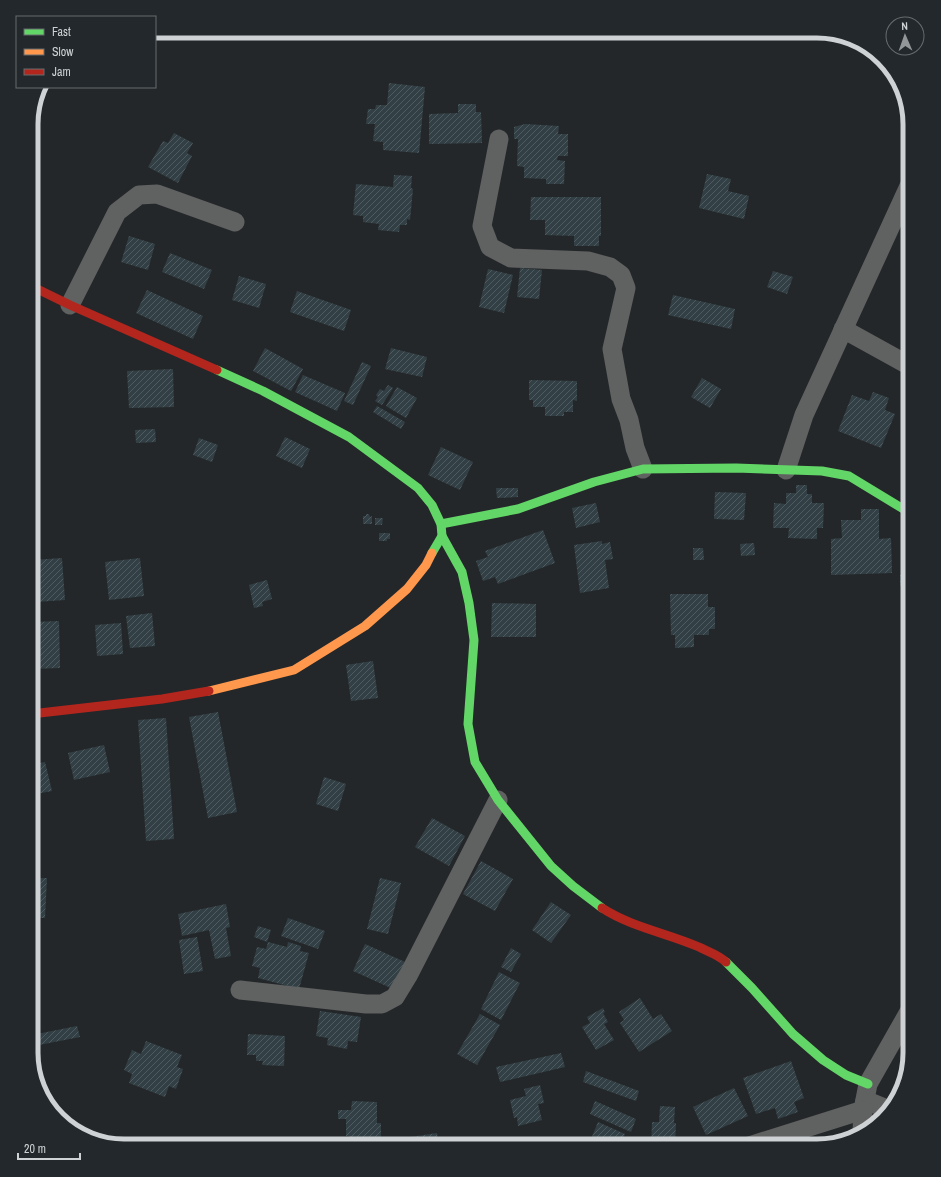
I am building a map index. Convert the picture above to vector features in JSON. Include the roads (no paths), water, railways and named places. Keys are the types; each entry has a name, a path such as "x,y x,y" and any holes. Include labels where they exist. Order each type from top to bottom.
{"street":[{"path":"499,139 482,226 490,246 511,258 588,261 610,268 621,275 626,288 612,350 621,400 629,420 635,448 643,469"},
{"path":"70,305 117,212 139,195 157,194 235,222"},
{"path":"786,470 804,415 903,199"},
{"path":"38,289 263,391 349,437 418,488 432,505 441,524 442,536 462,572 469,603 474,640 468,724 475,762 498,800 551,866 573,886 603,909 633,923 685,941 721,957 752,988 793,1034 823,1060 846,1075 866,1098 884,1107"},
{"path":"843,329 903,362"},
{"path":"441,524 518,509 594,482 643,469 736,468 822,471 849,476 903,509"},
{"path":"38,713 162,699 209,691 294,670 364,626 407,589 426,565 442,536"},
{"path":"240,990 366,1004 382,1004 395,998 409,974 498,800"},
{"path":"863,1125 866,1098 903,1024"},
{"path":"766,1139 866,1098"}]}
